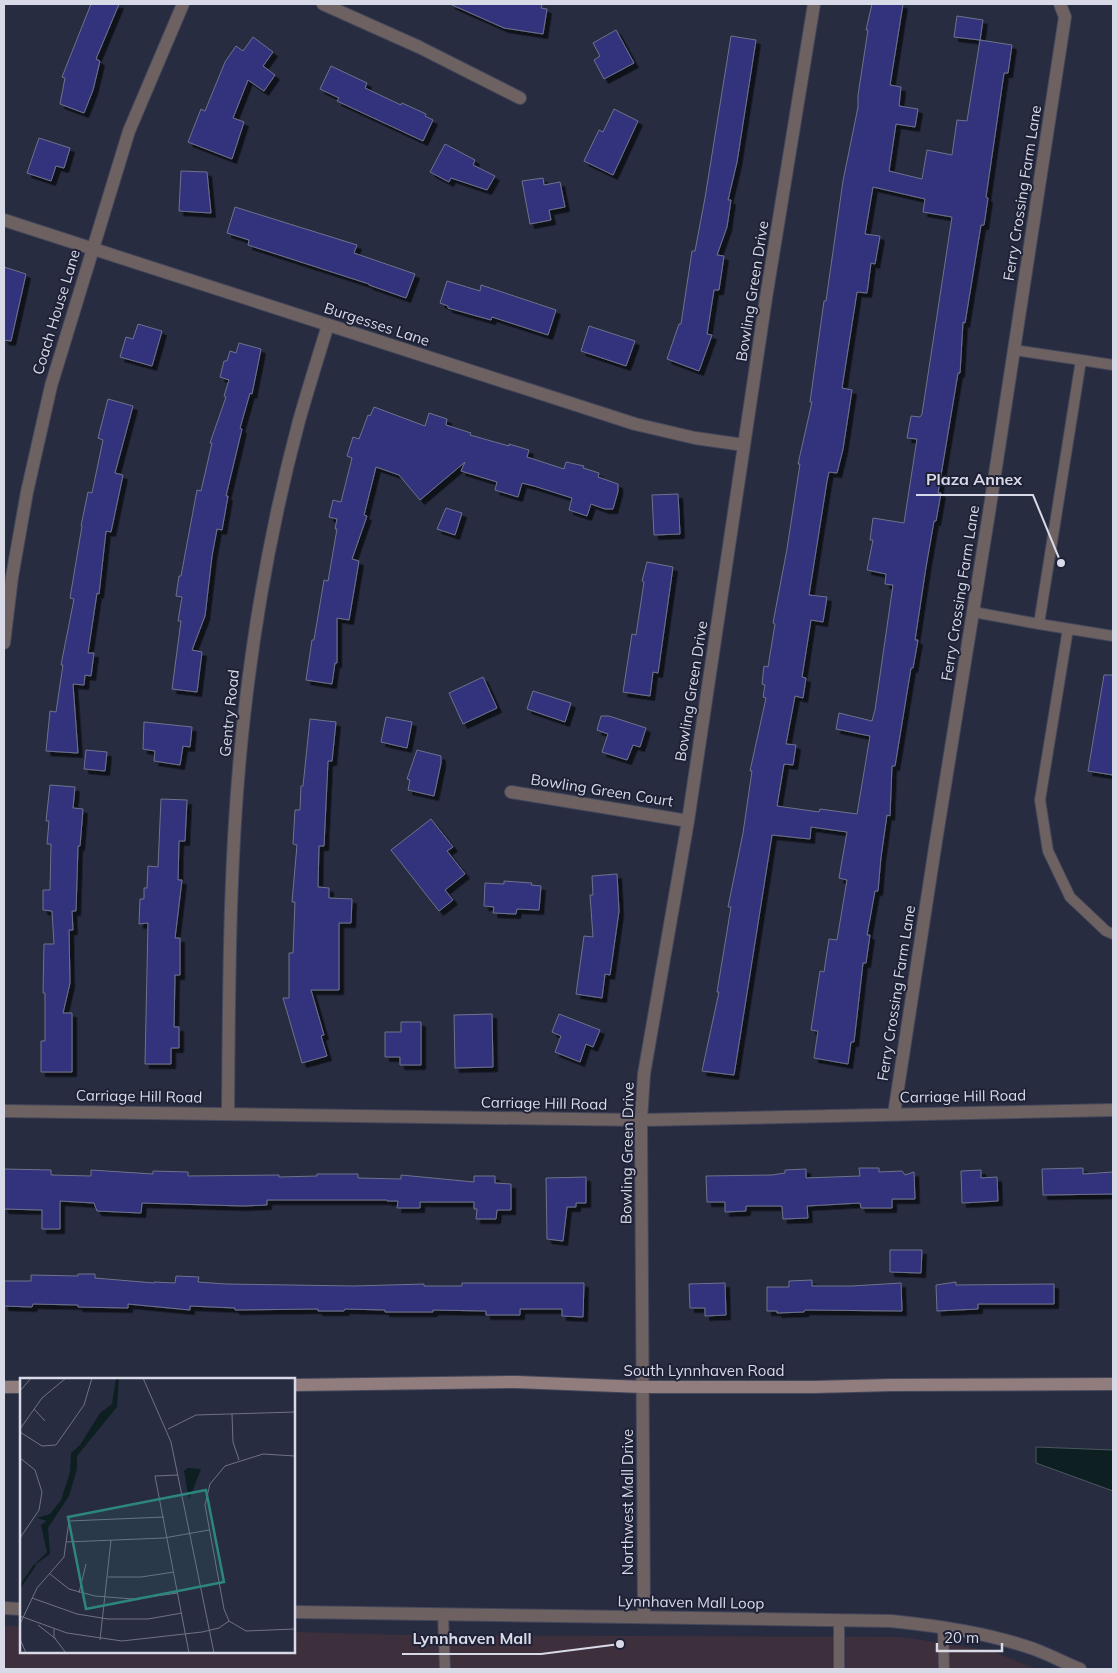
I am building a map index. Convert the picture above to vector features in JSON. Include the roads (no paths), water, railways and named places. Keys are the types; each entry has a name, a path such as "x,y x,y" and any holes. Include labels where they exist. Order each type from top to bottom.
{"street":[{"name":"Coach House Lane","path":"4,643 12,577 27,492 51,386 130,131 183,4"},
{"path":"324,4 418,47 520,98"},
{"name":"Bowling Green Drive","path":"643,1387 641,1120 644,1074 688,821 766,298 814,4"},
{"name":"Ferry Crossing Farm Lane","path":"894,1114 1065,17 1060,4"},
{"name":"Burgesses Lane","path":"4,220 635,424 695,438 744,445"},
{"name":"Gentry Road","path":"228,1114 229,969 235,818 244,718 257,617 276,518 299,421 328,325"},
{"name":"Bowling Green Court","path":"511,792 688,821"},
{"name":"Carriage Hill Road","path":"4,1111 641,1120 1113,1110"},
{"name":"South Lynnhaven Road","path":"295,1385 516,1382 643,1387 1113,1384"},
{"path":"4,1388 20,1387"},
{"name":"Northwest Mall Drive","path":"643,1387 644,1617"},
{"path":"4,1608 20,1609"},
{"name":"Lynnhaven Mall Loop","path":"295,1612 891,1621 943,1627 1034,1649 1080,1669"}],"lane":[{"path":"1014,350 1113,365"},
{"path":"1039,624 1081,360"},
{"path":"973,612 1113,636"},
{"path":"1068,629 1040,800 1048,851 1070,897 1106,931 1113,934"},
{"path":"443,1614 444,1669"},
{"path":"839,1620 839,1669"},
{"path":"943,1627 944,1669"}],"place":[{"name":"Plaza Annex","path":"1061,563"},
{"name":"Lynnhaven Mall","path":"620,1644"}]}
